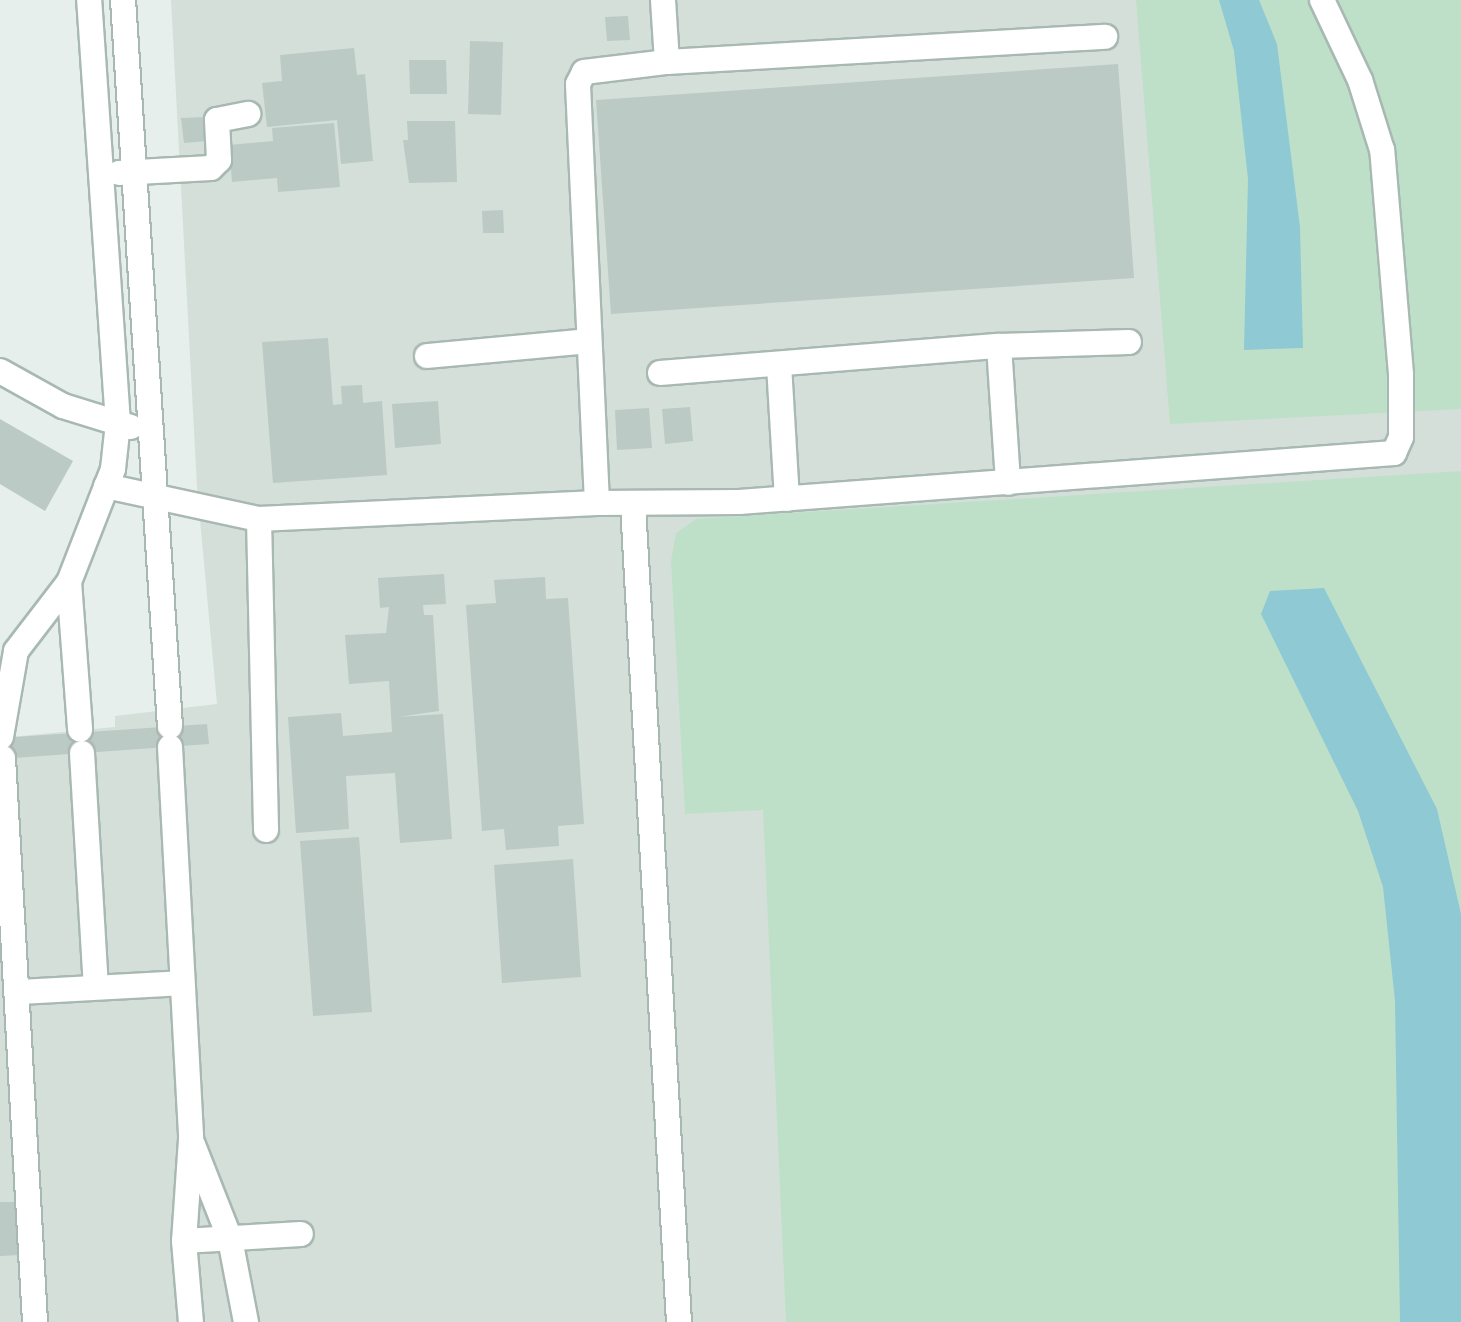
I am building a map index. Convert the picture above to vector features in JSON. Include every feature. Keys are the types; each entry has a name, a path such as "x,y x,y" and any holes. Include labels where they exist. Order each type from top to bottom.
{"street":[{"path":"35,1322 2,748 16,651 69,582 106,486 118,423 89,0"},
{"path":"123,0 148,433 170,736 191,1139 184,1241 191,1322"},
{"path":"663,0 667,62"},
{"path":"106,486 259,519 597,503 633,505 787,499 1381,457 1399,446 1401,374 1382,150 1360,80 1322,0"},
{"path":"597,503 578,84 584,72 595,68 667,62 1105,37"},
{"path":"101,173 216,165 217,120 248,114"},
{"path":"427,356 588,341"},
{"path":"660,373 999,346 1129,342"},
{"path":"999,346 1008,483"},
{"path":"779,365 787,499"},
{"path":"0,371 63,406 148,433"},
{"path":"633,505 679,1322"},
{"path":"259,519 266,830"},
{"path":"69,582 96,987"},
{"path":"0,895 10,868"},
{"path":"18,992 182,983"},
{"path":"191,1139 230,1239 246,1322"},
{"path":"184,1241 301,1234"}],"shaded area":[{"path":"171,0 1461,0 1461,1322 0,1322 0,738 115,727 115,716 217,704 197,487"}],"green space":[{"path":"1136,0 1461,0 1461,409 1170,424"},
{"path":"1461,471 1461,1322 786,1322 763,810 685,814 671,561 676,533 696,519"}],"water":[{"path":"1219,0 1259,0 1277,44 1300,227 1303,348 1244,350 1248,179 1234,51"},
{"path":"1324,588 1437,809 1461,914 1461,1322 1400,1322 1395,1001 1383,887 1358,811 1261,614 1270,591"}],"building":[{"path":"628,16 630,40 607,41 605,17"},
{"path":"470,41 503,42 501,115 468,114"},
{"path":"354,48 357,75 365,74 373,161 341,164 337,120 267,127 262,83 282,81 280,55"},
{"path":"409,60 446,60 447,94 410,94"},
{"path":"1118,64 1134,278 611,314 596,100"},
{"path":"205,117 207,141 184,143 181,118"},
{"path":"407,121 455,121 457,182 409,183 403,140 408,140"},
{"path":"334,123 340,187 278,192 277,178 232,182 229,145 273,141 272,128"},
{"path":"503,210 504,233 483,233 482,211"},
{"path":"328,338 333,405 342,404 341,386 362,385 363,403 382,401 387,475 273,483 262,342"},
{"path":"438,401 441,444 395,448 392,404"},
{"path":"690,407 693,441 665,444 662,409"},
{"path":"649,408 652,448 617,450 615,410"},
{"path":"0,419 73,461 45,511 0,484"},
{"path":"444,574 446,604 423,605 424,615 433,615 439,711 398,717 443,714 452,839 400,843 395,773 346,776 349,829 296,833 288,717 341,713 343,736 392,732 389,681 349,684 345,635 386,633 389,607 380,608 378,578"},
{"path":"545,577 546,599 568,598 584,824 558,826 559,846 506,850 504,829 482,831 466,605 496,603 494,580"},
{"path":"207,724 209,744 0,759 0,738"},
{"path":"359,837 372,1012 313,1016 300,841"},
{"path":"573,859 581,977 502,983 494,865"},
{"path":"0,1202 16,1202 19,1255 0,1256"}]}
